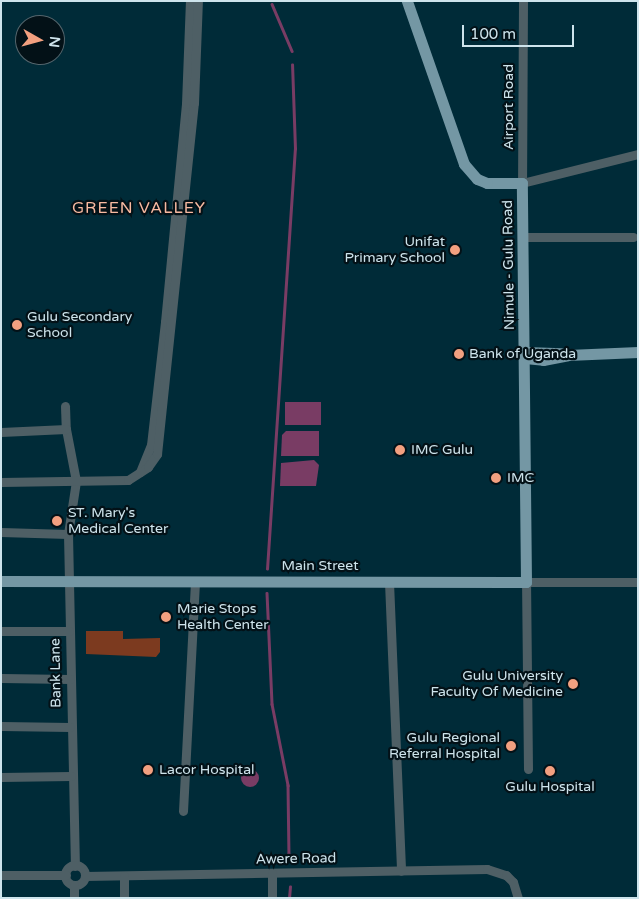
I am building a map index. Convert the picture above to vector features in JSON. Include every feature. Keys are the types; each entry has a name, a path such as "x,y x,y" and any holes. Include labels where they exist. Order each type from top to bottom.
{"main road":[{"name":"Nimule - Gulu Road","path":"407,1 464,164 477,179 487,183 522,183 526,582"},
{"path":"525,334 546,355"},
{"path":"525,355 638,352"},
{"path":"525,374 546,355"},
{"name":"Main Street","path":"1,581 526,582"}],"street":[{"path":"185,156 190,1"},
{"path":"1,482 120,481 137,476 148,454 153,427 185,156 198,1"},
{"name":"Airport Road","path":"522,183 523,1"},
{"path":"522,183 638,154"},
{"path":"524,237 633,237"},
{"name":"Bank Lane","path":"65,406 66,429 76,481 68,534 74,866"},
{"path":"1,432 66,429"},
{"path":"1,532 68,534"},
{"path":"183,811 195,581"},
{"path":"389,582 401,871"},
{"path":"526,582 528,769"},
{"name":"Main Street","path":"526,582 638,582"},
{"path":"1,631 69,630"},
{"path":"1,678 70,678"},
{"path":"1,726 70,727"},
{"path":"1,777 71,776"},
{"path":"1,875 66,875 74,866 81,868 85,876 82,882 74,885"},
{"name":"Awere Road","path":"85,876 487,869 506,875 513,882 518,898"},
{"path":"272,873 272,898"},
{"path":"66,875 74,885 74,898"},
{"path":"124,876 124,898"}],"shaded area":[{"path":"285,402 321,402 321,425 285,425"},
{"path":"286,431 319,431 319,456 281,456 282,435"},
{"path":"314,460 319,465 316,486 280,486 281,463"},
{"path":"86,631 123,631 123,639 160,638 160,652 156,657 86,654"},
{"path":"250,769 256,772 259,778 256,784 250,787 244,784 241,778 244,772"}],"waterway":[{"path":"272,4 292,51"},
{"path":"267,569 295,149 292,65"},
{"path":"267,593 272,704 288,785 289,860"},
{"path":"289,898 290,887"}],"place":[{"name":"Unifat Primary School","path":"455,250"},
{"name":"Gulu Secondary School","path":"17,325"},
{"name":"Bank of Uganda","path":"459,354"},
{"name":"IMC Gulu","path":"400,450"},
{"name":"IMC","path":"496,478"},
{"name":"ST. Mary's Medical Center","path":"57,521"},
{"name":"Marie Stops Health Center","path":"166,617"},
{"name":"Gulu University Faculty Of Medicine","path":"573,684"},
{"name":"Gulu Regional Referral Hospital","path":"511,746"},
{"name":"Lacor Hospital","path":"148,770"},
{"name":"Gulu Hospital","path":"550,771"}],"district":[{"name":"GREEN VALLEY","path":"139,208"}]}
